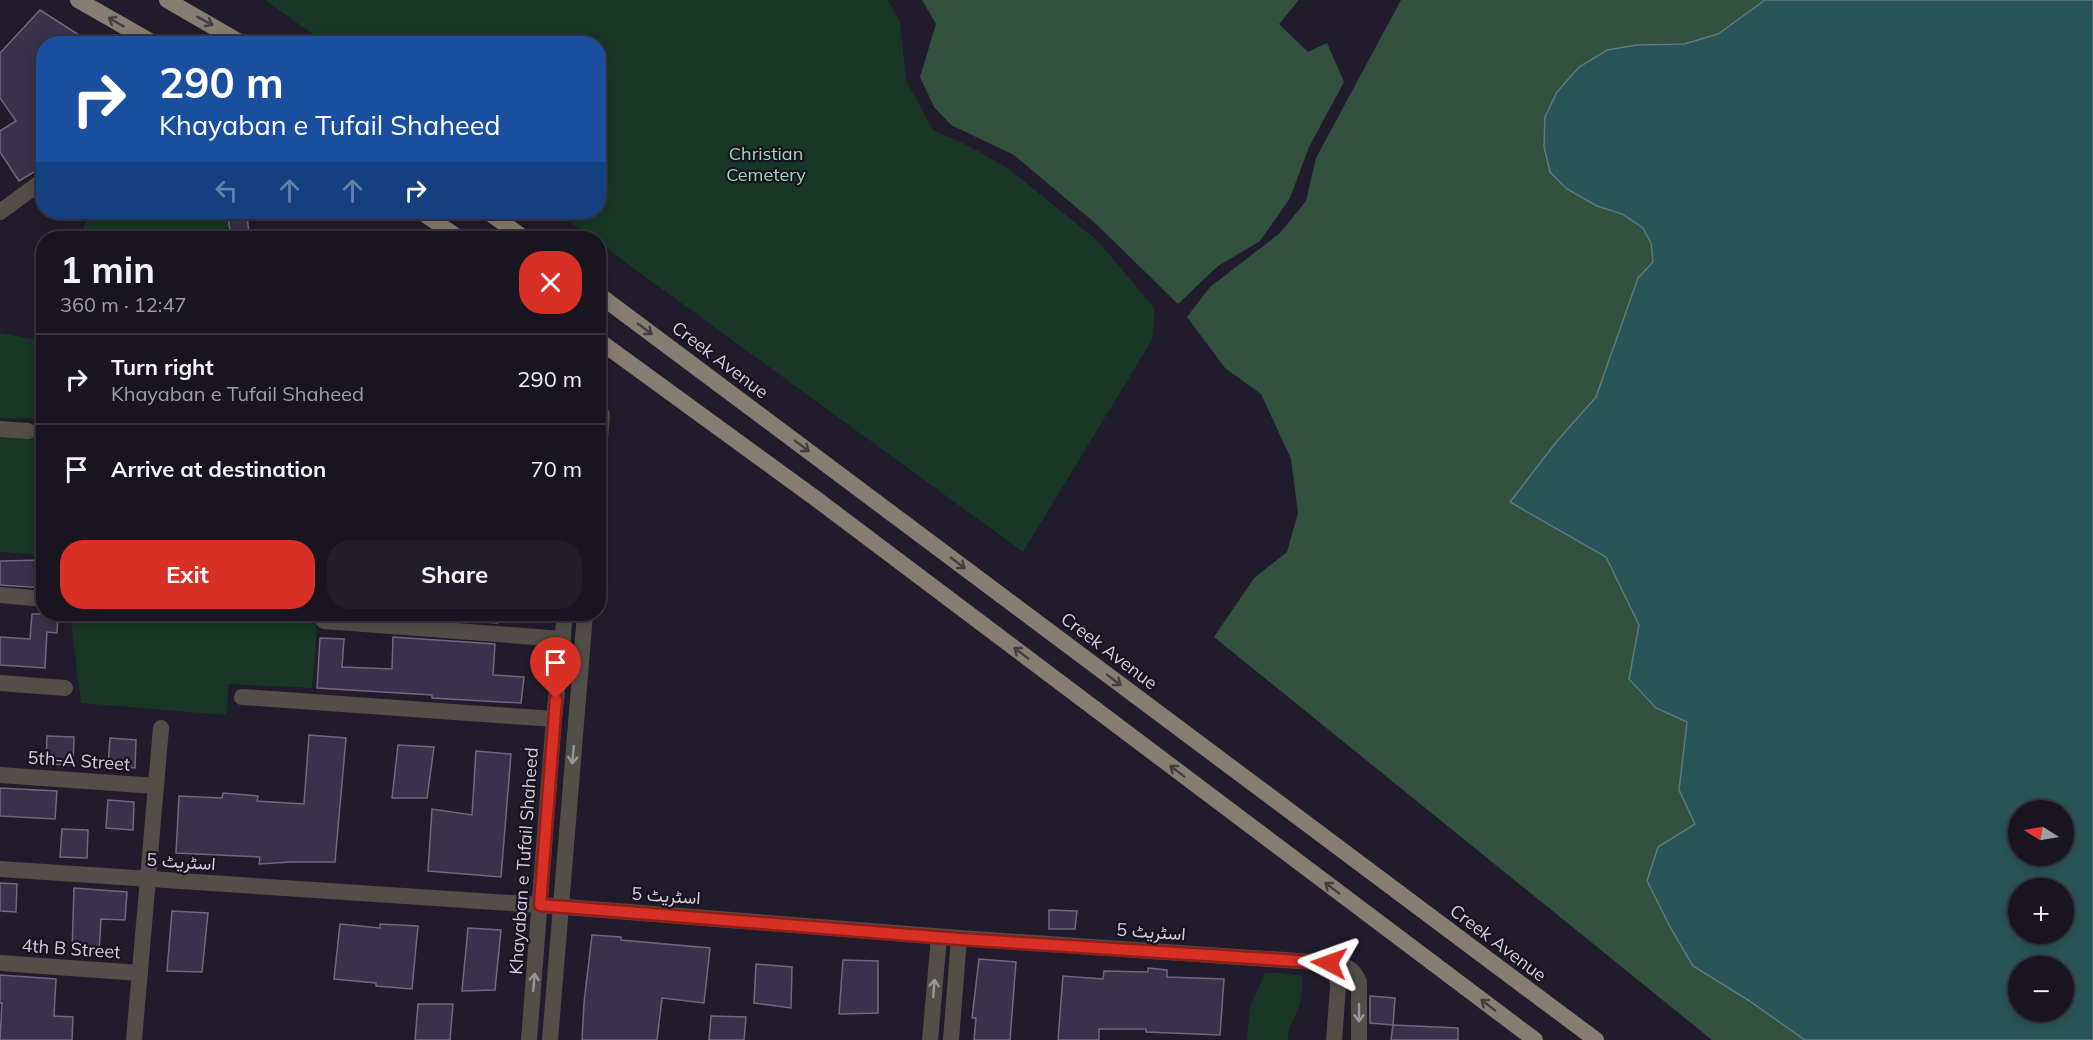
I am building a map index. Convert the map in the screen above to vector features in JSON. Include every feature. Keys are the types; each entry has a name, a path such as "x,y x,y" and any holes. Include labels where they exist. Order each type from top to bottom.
{"main road":[{"path":"78,0 141,36"},
{"path":"167,0 229,36"},
{"path":"431,219 449,231"},
{"path":"498,219 514,231"},
{"name":"Creek Avenue","path":"606,300 1596,1040"},
{"path":"606,346 815,498 1535,1040"}],"street":[{"path":"0,212 36,186"},
{"path":"0,429 28,431"},
{"path":"0,595 36,598"},
{"path":"324,621 563,639"},
{"name":"Khayaban e Tufail Shaheed","path":"529,1040 554,719 564,621"},
{"path":"550,1040 584,621"},
{"path":"0,683 65,688"},
{"path":"242,697 554,719"},
{"path":"134,1040 161,728"},
{"name":"5th-A Street","path":"0,775 156,786"},
{"name":"اسٹریٹ 5","path":"0,869 540,905 959,939 1329,963 1346,966 1356,974 1359,982 1359,1040"},
{"path":"930,1040 939,937"},
{"path":"951,1040 959,939"},
{"name":"4th B Street","path":"0,963 140,973"},
{"path":"1329,963 1337,977 1338,987 1334,1040"}],"green space":[{"name":"Christian Cemetery","path":"265,0 888,0 900,22 906,80 933,130 971,147 1009,169 1098,241 1155,309 1152,340 1023,552 606,248 606,231 583,231 566,219 606,219 606,36 315,36"},
{"path":"86,219 228,219 230,231 83,231"},
{"path":"0,333 36,340 36,555 0,552 0,433 31,435 34,419 0,418"},
{"path":"71,621 317,621 312,688 229,684 226,715 81,703"},
{"path":"1265,973 1302,976 1301,999 1290,1027 1288,1040 1247,1040 1250,1007"}],"shaded area":[{"path":"922,0 1299,0 1279,24 1308,52 1327,43 1344,82 1309,147 1290,198 1260,241 1218,266 1178,304 1095,223 1014,155 951,125 934,107 920,77 936,24"},
{"path":"1401,0 1765,0 1718,34 1684,44 1637,45 1597,206 1630,219 1643,228 1651,243 1653,263 1638,278 1596,397 1557,441 1510,502 1606,557 1639,625 1629,679 1656,708 1687,722 1679,790 1695,824 1658,847 1647,881 1670,927 1693,966 1748,1000 1805,1040 1712,1040 1214,637 1254,578 1287,552 1298,513 1291,459 1261,394 1225,368 1187,317 1210,287 1280,233 1306,201 1316,158"},
{"path":"1765,0 2093,0 2093,1040 1805,1040 1748,1000 1693,966 1647,881 1658,847 1695,824 1679,790 1687,722 1656,708 1629,679 1639,625 1606,557 1510,502 1557,441 1596,397 1638,278 1653,262 1651,243 1643,228 1622,214 1597,206 1567,189 1550,172 1544,147 1545,117 1557,92 1579,67 1607,50 1637,45 1684,44 1718,34"}],"building":[{"path":"40,10 81,36 36,36 36,171 19,181 0,152 0,131 16,121 0,98 0,53"},
{"path":"228,219 247,219 249,231 230,231"},
{"path":"36,560 36,587 0,585 0,561"},
{"path":"32,614 36,614 36,621 58,621 57,633 47,632 45,668 0,665 0,637 30,639"},
{"path":"468,621 497,621 497,623"},
{"path":"393,637 495,644 493,675 524,677 521,703 317,688 320,638 344,639 342,667 392,669"},
{"path":"309,735 346,738 335,862 259,864 260,857 176,853 179,796 222,798 223,793 258,796 257,801 304,804"},
{"path":"47,736 74,737 73,765 46,764"},
{"path":"110,738 136,740 135,768 108,766"},
{"path":"398,745 434,747 427,798 392,798"},
{"path":"476,751 511,754 501,877 428,871 432,809 472,815"},
{"path":"0,788 57,791 55,819 0,816"},
{"path":"108,800 134,802 133,830 106,828"},
{"path":"62,829 88,830 87,858 60,857"},
{"path":"0,883 17,884 16,912 0,911"},
{"path":"74,888 127,892 125,920 101,919 99,953 72,952"},
{"path":"1049,910 1077,911 1075,929 1049,929"},
{"path":"172,911 208,913 202,972 167,971"},
{"path":"340,924 380,928 380,924 418,926 412,989 334,979"},
{"path":"468,928 501,930 495,990 462,991"},
{"path":"592,935 710,948 704,1003 662,998 657,1040 582,1040"},
{"path":"979,959 1016,962 1010,1040 974,1040 976,1018 972,1018"},
{"path":"843,960 878,961 878,1013 839,1014"},
{"path":"756,964 792,967 791,1008 754,1003"},
{"path":"1148,968 1167,970 1167,977 1224,979 1220,1035 1146,1032 1146,1029 1099,1029 1099,1040 1058,1040 1063,976 1103,979 1104,971 1148,972"},
{"path":"0,975 56,979 54,1016 73,1017 72,1040 0,1040 2,1003 0,1003"},
{"path":"1370,996 1395,998 1393,1025 1370,1023"},
{"path":"418,1004 453,1004 450,1040 415,1040"},
{"path":"711,1016 746,1017 744,1040 709,1040"},
{"path":"1393,1025 1458,1028 1458,1040 1391,1040"}],"route":[{"path":"556,699 540,905 959,939 1329,963"}]}
